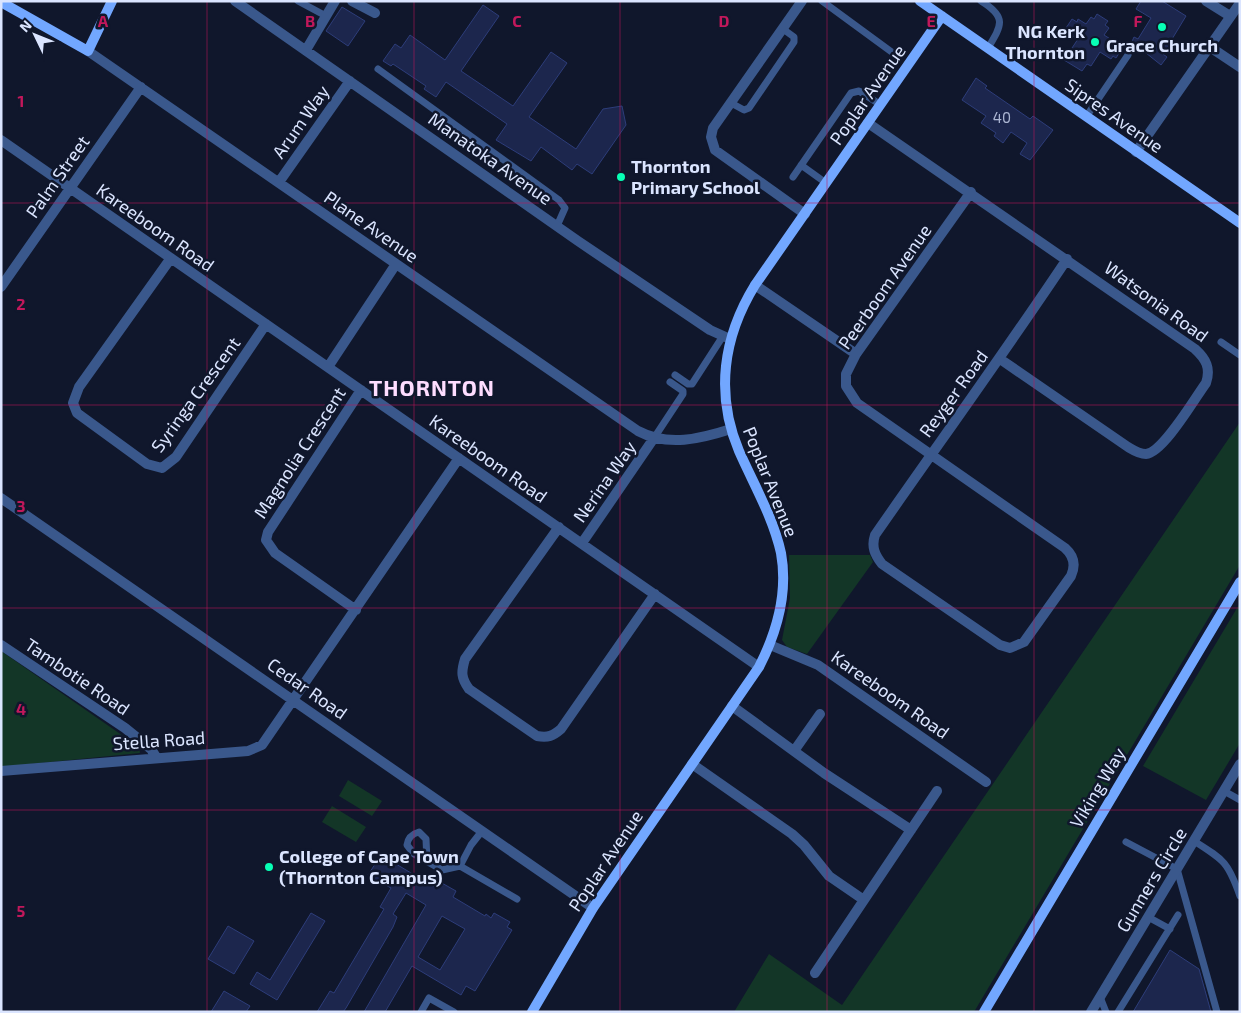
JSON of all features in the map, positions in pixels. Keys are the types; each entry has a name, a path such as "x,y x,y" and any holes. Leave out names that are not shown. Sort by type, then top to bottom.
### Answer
{"street":[{"path":"88,51 112,1"},
{"name":"Manatoka Avenue","path":"235,1 557,226 727,338"},
{"path":"306,50 335,1"},
{"path":"352,1 375,13"},
{"name":"Sipres Avenue","path":"920,1 1240,223"},
{"path":"1206,1 1230,16"},
{"name":"Plane Avenue","path":"1,2 88,51 141,86 638,431 654,438 678,441 731,429"},
{"path":"801,2 714,128 711,137 715,150 805,214"},
{"path":"1136,152 1240,3"},
{"name":"Poplar Avenue","path":"532,1012 593,908 759,667 770,645 781,601 781,555 772,523 731,429 726,407 724,375 727,338 755,285 942,16"},
{"path":"1210,47 1240,67"},
{"name":"Arum Way","path":"279,182 350,81"},
{"name":"Palm Street","path":"1,287 141,86"},
{"name":"Watsonia Road","path":"868,123 1067,258 1195,349 1208,364 1210,374 1206,383 1165,440 1157,449 1147,454 1138,452 1128,446 1000,359"},
{"name":"Kareeboom Road","path":"1,140 759,667"},
{"name":"Peerboom Avenue","path":"874,550 882,564 1000,645 1010,648 1024,642 1071,576 1074,561 1066,548 931,455 851,396 846,386 846,374 856,354 970,192"},
{"name":"Syringa Crescent","path":"171,258 79,387 73,403 77,413 147,464 162,468 170,463 266,324"},
{"name":"Reyger Road","path":"874,550 876,535 1000,359 1067,258"},
{"path":"328,367 396,264"},
{"path":"755,285 856,354"},
{"name":"Magnolia Crescent","path":"356,610 275,553 266,540 268,532 361,390"},
{"name":"Nerina Way","path":"582,543 654,438"},
{"path":"294,700 460,458"},
{"name":"Cedar Road","path":"1,498 593,908"},
{"path":"559,527 464,659 461,671 462,680 469,689 522,726 537,736 545,738 554,736 561,729 655,594"},
{"name":"Viking Way","path":"984,1012 1240,582"},
{"name":"Tambotie Road","path":"1,645 125,728 147,746 156,757"},
{"name":"Kareeboom Road","path":"770,645 818,665 986,782"},
{"name":"Stella Road","path":"1,771 248,751 257,748 266,740 294,700"},
{"path":"732,706 794,751 911,830"},
{"path":"794,751 820,714"},
{"path":"692,764 792,834 804,845 829,876 864,900"},
{"name":"Gunners Circle","path":"1091,1012 1240,764"},
{"path":"815,973 937,791"}],"lane":[{"path":"298,1 326,16"},
{"path":"822,1 892,53"},
{"path":"981,1 997,13 1000,18 999,30 988,48"},
{"path":"731,103 744,110 749,108 794,42 794,37 783,29"},
{"path":"1086,117 1128,55"},
{"path":"378,69 559,200 566,208 557,226"},
{"path":"793,177 851,93 859,91 881,105"},
{"path":"802,165 826,183"},
{"path":"675,375 688,384 692,384 727,338"},
{"path":"1221,342 1240,355"},
{"path":"654,438 683,394 683,391 670,382"},
{"path":"1224,791 1240,800"},
{"path":"460,866 471,845 482,831"},
{"path":"1194,841 1225,862 1232,874 1240,896"},
{"path":"1126,842 1177,869 1217,1012"},
{"path":"427,861 442,870 460,866 517,899"},
{"path":"1118,1012 1178,915"},
{"path":"1148,917 1170,929"},
{"path":"1100,997 1106,1012"},
{"path":"421,1012 429,998 454,1012"}],"green space":[{"path":"1240,422 1240,565 974,1012 734,1012 769,954 842,1005"},
{"path":"789,555 870,555 873,562 807,654 787,647 782,640 790,598"},
{"path":"1240,603 1240,743 1206,800 1143,766"},
{"path":"1,651 139,747 140,753 1,767"},
{"path":"348,780 382,801 372,816 339,796"},
{"path":"332,806 366,827 356,842 322,822"}],"building":[{"name":"Grace Church","path":"1141,1 1162,1 1186,16 1163,54 1167,57 1161,65 1146,53 1130,46 1134,37 1138,39 1151,18 1136,9"},
{"path":"483,5 499,16 461,71 513,106 551,52 567,63 529,117 576,149 603,109 622,106 626,125 592,174 577,164 572,170 541,147 531,161 496,140 507,124 446,82 436,97 424,89 426,86 393,64 391,66 383,61 395,44 401,48 410,35 445,60"},
{"path":"342,7 365,21 348,46 326,31"},
{"name":"NG Kerk Thornton","path":"1097,14 1108,21 1105,25 1109,28 1104,35 1123,47 1116,58 1113,56 1111,59 1100,52 1091,66 1087,64 1082,71 1064,60 1078,39 1069,34 1071,31 1066,28 1072,19 1077,22 1078,19 1086,24 1091,17 1094,19"},
{"path":"976,78 987,86 985,88 1030,119 1033,116 1053,130 1030,160 1020,154 1027,143 1011,132 1003,143 994,136 996,133 981,123 986,116 962,100"},
{"path":"381,855 436,888 440,882 456,891 453,897 485,916 486,914 491,918 494,913 510,922 507,927 512,930 475,991 466,986 461,995 412,966 385,1012 364,1012 426,905 406,893 393,914 397,917 393,927 346,1008 343,1012 317,1012 330,991 334,993 384,909 380,907 391,888 368,875","holes":["442,916 465,929 440,970 418,957"]},
{"path":"311,913 325,921 277,1000 250,984 257,972 270,980"},
{"path":"228,926 254,941 234,974 208,959"},
{"path":"1170,950 1199,969 1211,1012 1133,1012"},
{"path":"224,991 250,1006 246,1012 211,1012"}],"place":[{"name":"Grace Church","path":"1162,27"},
{"name":"NG Kerk Thornton","path":"1095,42"},
{"name":"Thornton Primary School","path":"621,177"},
{"name":"College of Cape Town (Thornton Campus)","path":"269,867"}],"district":[{"name":"THORNTON","path":"432,388"}]}
